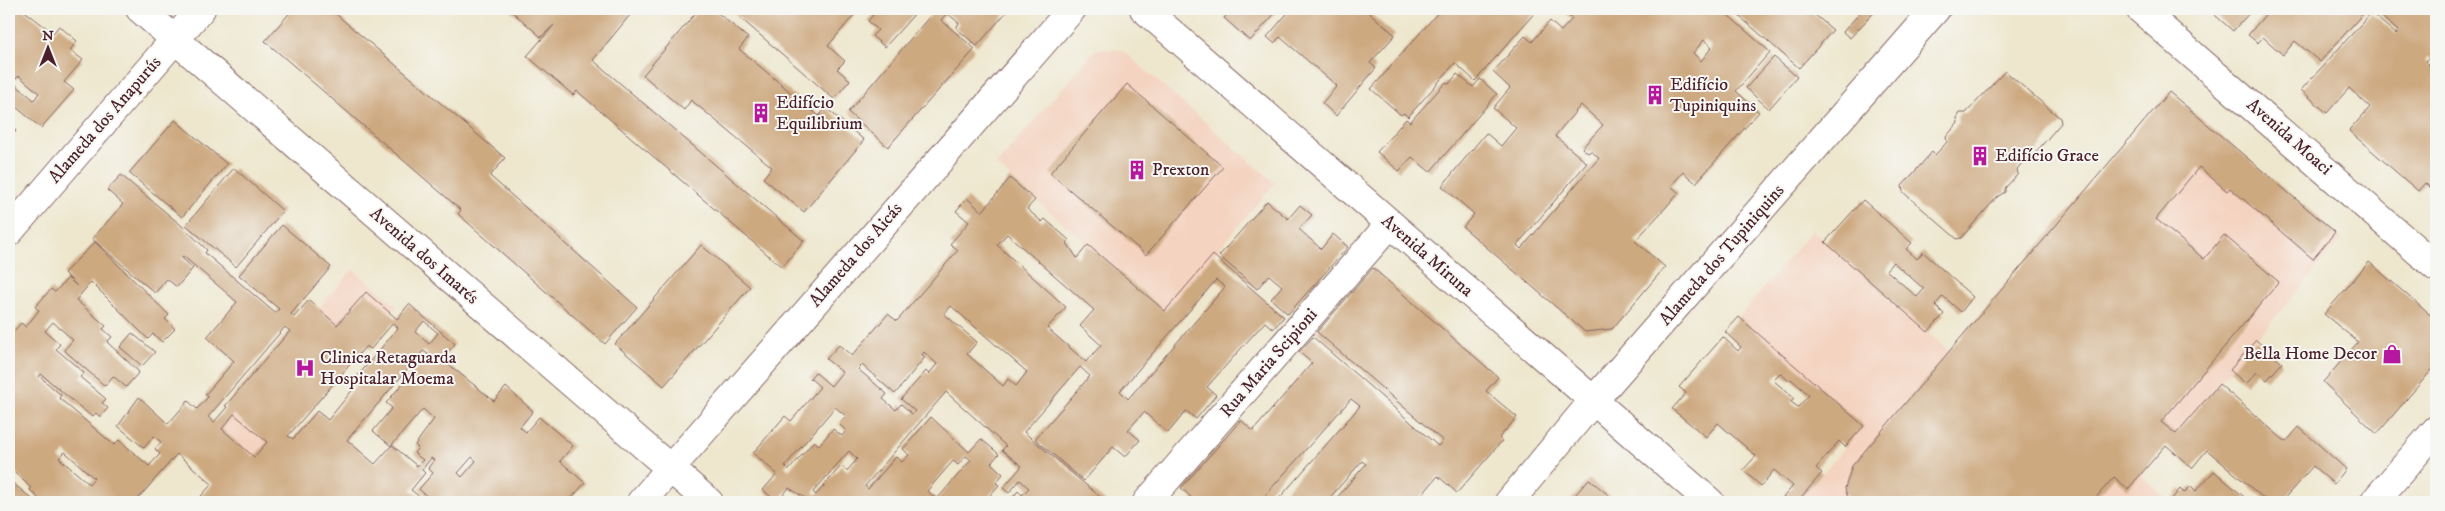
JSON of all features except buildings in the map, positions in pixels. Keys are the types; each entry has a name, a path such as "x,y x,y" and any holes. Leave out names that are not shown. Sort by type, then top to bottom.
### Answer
{"street":[{"name":"Avenida dos Imarés","path":"140,9 709,502"},
{"name":"Alameda dos Anapurús","path":"9,232 201,9"},
{"name":"Alameda dos Aicás","path":"641,502 1072,9"},
{"name":"Avenida Miruna","path":"1144,9 1710,502"},
{"name":"Alameda dos Tupiniquins","path":"1509,502 1593,401 1936,9"},
{"name":"Avenida Moaci","path":"2140,9 2436,267"},
{"name":"Rua Maria Scipioni","path":"1147,502 1390,224"},
{"path":"2374,502 2436,430"}],"shaded area":[{"path":"1096,49 1122,50 1275,183 1165,311 996,165"},
{"path":"2169,92 2342,239 2140,475 2171,502 1797,502 1864,426 1739,317 1812,230 1949,351"},
{"name":"Clinica Retaguarda Hospitalar Moema","path":"353,269 397,306 258,467 214,429"}],"place":[{"name":"Edifício Tupiniquins","path":"1655,95"},
{"name":"Edifício Equilibrium","path":"761,113"},
{"name":"Edifício Grace","path":"1980,156"},
{"name":"Prexton","path":"1137,170"},
{"name":"Bella Home Decor","path":"2392,354"},
{"name":"Clinica Retaguarda Hospitalar Moema","path":"305,368"}]}
